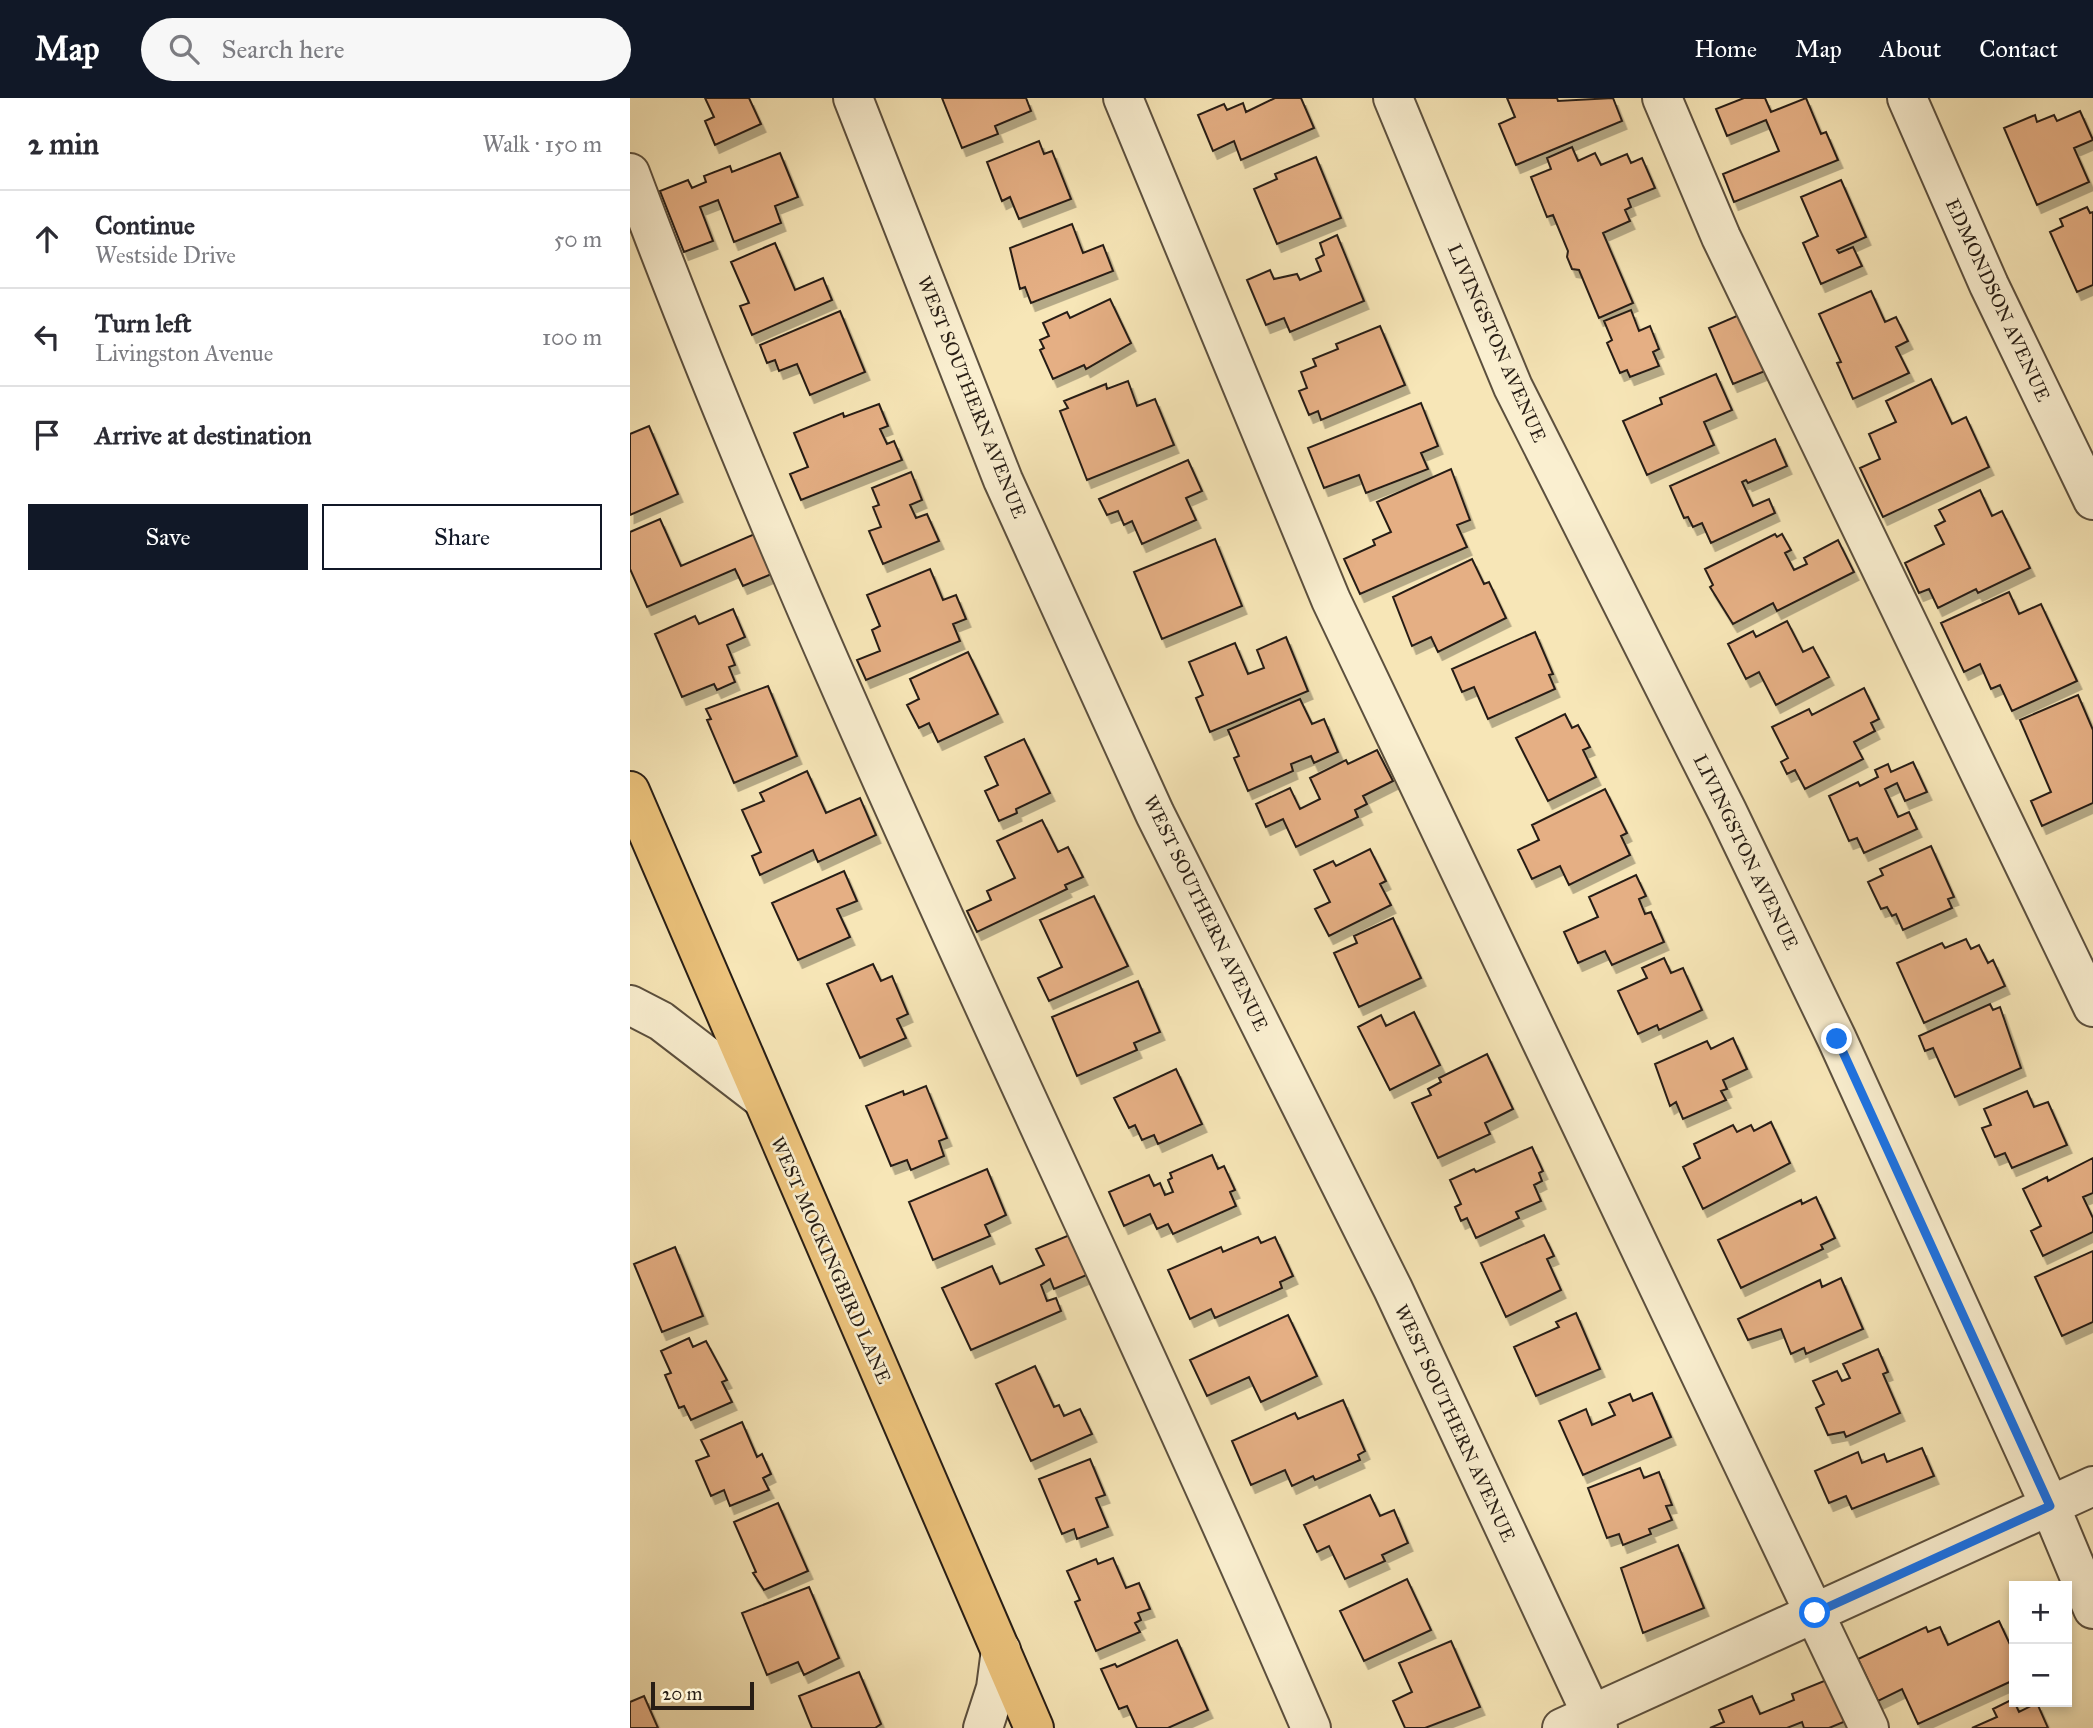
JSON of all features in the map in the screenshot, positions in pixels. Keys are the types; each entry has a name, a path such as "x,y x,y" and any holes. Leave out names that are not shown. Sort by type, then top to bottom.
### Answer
{"main road":[{"name":"WEST MOCKINGBIRD LANE","path":"630,791 1034,1728"}],"street":[{"name":"WEST SOUTHERN AVENUE","path":"853,98 1003,480 1155,814 1392,1289 1584,1723"},
{"path":"1122,98 1331,600 1869,1728"},
{"name":"LIVINGSTON AVENUE","path":"1392,98 1513,387 1727,811 1819,1003 2050,1506 2093,1609"},
{"path":"1662,98 1721,237 2093,1007"},
{"name":"EDMONDSON AVENUE","path":"1907,98 1989,285 2093,500"},
{"path":"630,173 764,512 1218,1515 1311,1728"},
{"path":"630,1005 661,1021 760,1097"},
{"path":"1584,1723 1815,1613 2093,1486"},
{"path":"983,1728 996,1688 1001,1650"}],"building":[{"path":"705,98 749,98 761,124 715,145 705,121 714,117"},
{"path":"942,98 1026,98 1031,111 995,126 998,134 962,148"},
{"path":"1275,98 1301,98 1314,128 1241,160 1234,141 1213,151 1198,115 1224,104 1227,110 1243,103 1246,112"},
{"path":"1507,98 1557,98 1558,101 1613,98 1622,121 1516,165 1499,124 1515,117"},
{"path":"1744,98 1765,98 1771,112 1806,98 1821,134 1826,132 1838,160 1734,202 1723,174 1779,151 1766,120 1727,136 1716,109"},
{"path":"2080,111 2093,140 2074,148 2089,182 2037,205 2004,128 2035,115 2037,122 2054,115 2057,121"},
{"path":"1039,141 1044,154 1052,151 1071,199 1019,219 1010,197 1002,201 987,162"},
{"path":"1572,147 1578,161 1595,153 1601,165 1627,154 1631,163 1642,158 1655,188 1628,199 1631,207 1625,210 1630,221 1603,233 1633,303 1599,318 1579,270 1572,269 1567,257 1568,251 1553,215 1547,217 1531,177 1551,169 1547,158"},
{"path":"780,153 798,197 775,206 781,223 734,242 718,200 700,207 713,241 684,252 660,191 688,180 692,188 706,182 704,176 730,166 732,172"},
{"path":"1316,157 1341,218 1277,244 1254,189 1277,179 1275,174"},
{"path":"1841,180 1866,237 1837,250 1839,253 1853,247 1862,266 1821,284 1803,243 1818,236 1801,197"},
{"path":"2087,207 2090,213 2093,212 2093,285 2077,292 2050,232 2063,226 2060,219"},
{"path":"1072,224 1083,253 1103,245 1113,271 1031,303 1025,287 1020,289 1010,248"},
{"path":"1337,235 1364,301 1290,332 1284,318 1266,325 1247,280 1270,270 1274,279 1297,274 1300,280 1321,271 1316,259 1324,255 1320,243"},
{"path":"775,243 795,290 823,278 832,300 752,335 740,306 749,303 731,262"},
{"path":"1871,291 1885,322 1896,317 1908,341 1896,347 1909,373 1853,399 1837,363 1841,362 1819,314"},
{"path":"1110,299 1131,343 1086,369 1084,365 1053,379 1040,350 1044,348 1040,340 1049,336 1043,323 1067,312 1070,318"},
{"path":"1631,310 1639,331 1650,326 1659,349 1653,352 1659,366 1630,377 1627,370 1620,373 1607,343 1612,340 1604,321"},
{"path":"840,311 865,372 810,395 797,364 779,371 775,360 767,363 760,345"},
{"path":"1746,312 1770,369 1733,384 1709,328"},
{"path":"1380,326 1405,385 1321,420 1318,411 1309,415 1299,391 1307,388 1301,372 1316,366 1313,359 1338,349 1336,344"},
{"path":"1716,374 1732,410 1704,422 1714,445 1647,475 1623,421 1662,404 1660,398"},
{"path":"1931,379 1952,424 1966,417 1989,467 1883,517 1860,468 1880,459 1869,434 1896,422 1886,401"},
{"path":"1128,381 1137,406 1155,399 1174,445 1087,480 1060,411 1068,408 1064,401 1106,384 1107,389"},
{"path":"1421,403 1438,446 1421,453 1428,469 1366,493 1359,475 1324,488 1308,448"},
{"path":"879,404 888,426 880,429 887,444 894,441 902,460 801,500 790,474 808,467 794,433 843,413 844,417"},
{"path":"649,426 678,494 630,515 630,434"},
{"path":"1775,439 1787,466 1748,483 1746,480 1742,482 1753,506 1769,499 1775,513 1711,543 1702,523 1693,527 1688,517 1684,518 1670,486"},
{"path":"1188,460 1202,491 1186,498 1196,520 1142,544 1132,521 1124,525 1118,511 1107,515 1099,499"},
{"path":"1451,469 1470,520 1457,525 1467,547 1360,594 1344,559 1375,545 1373,540 1391,532 1377,502"},
{"path":"911,472 922,500 910,505 916,518 927,514 939,541 883,564 869,531 881,527 873,507 879,505 872,488"},
{"path":"1980,490 1992,516 2002,511 2030,568 1978,593 1976,589 1938,608 1929,589 1919,593 1905,563 1944,544 1935,526 1945,521 1939,510"},
{"path":"660,519 681,566 757,533 774,573 743,586 735,569 647,607 630,569 630,532"},
{"path":"1775,534 1777,537 1782,534 1791,550 1785,553 1794,570 1807,564 1804,558 1838,540 1854,572 1777,611 1773,603 1733,624 1710,587 1713,585 1705,569"},
{"path":"1215,539 1242,606 1162,639 1134,572"},
{"path":"1472,559 1484,584 1489,582 1506,618 1438,652 1431,637 1412,646 1393,597"},
{"path":"930,569 943,600 956,595 966,619 953,624 960,641 866,680 857,660 880,651 872,630 880,626 867,595"},
{"path":"2009,592 2019,614 2041,604 2077,681 2012,711 2000,685 1991,689 1980,664 1964,672 1941,623"},
{"path":"733,609 745,637 727,645 735,665 729,667 735,682 717,690 714,684 682,697 655,634 695,616 699,624"},
{"path":"1787,621 1803,652 1813,647 1829,677 1776,705 1759,672 1746,679 1728,644 1753,631 1756,637"},
{"path":"1535,632 1553,674 1549,675 1555,689 1488,719 1474,687 1462,692 1452,669"},
{"path":"1286,637 1308,691 1210,732 1196,698 1203,695 1189,662 1235,643 1248,674 1264,668 1257,650"},
{"path":"968,652 998,714 938,742 929,723 919,728 907,705 919,699 910,679"},
{"path":"768,686 797,756 734,783 707,720 711,719 706,709"},
{"path":"1864,688 1879,719 1871,723 1875,731 1854,742 1863,759 1805,789 1795,770 1787,774 1781,762 1788,758 1772,727 1809,709 1812,715"},
{"path":"2078,695 2093,730 2093,803 2042,826 2031,801 2051,792 2020,720"},
{"path":"1300,699 1312,724 1324,719 1338,752 1314,763 1311,756 1291,764 1293,771 1248,791 1234,758 1239,756 1228,730"},
{"path":"1565,714 1572,728 1578,725 1590,747 1583,750 1596,777 1548,801 1516,738"},
{"path":"1024,739 1050,793 1016,809 1017,813 999,821 985,791 998,785 985,757"},
{"path":"1377,750 1393,781 1363,796 1367,804 1355,810 1358,817 1296,847 1283,819 1266,827 1256,804 1290,788 1300,809 1320,799 1310,778 1346,760 1348,764"},
{"path":"1913,762 1927,792 1905,801 1897,783 1885,789 1898,817 1909,812 1917,829 1864,853 1857,838 1849,841 1829,796 1858,782 1860,786 1878,777 1875,770 1888,764 1891,772"},
{"path":"807,771 826,813 860,798 876,835 818,862 813,850 760,875 752,856 761,852 742,810 764,801 760,793"},
{"path":"1605,789 1627,833 1621,836 1630,855 1569,885 1560,866 1532,879 1518,850 1539,840 1532,825"},
{"path":"1042,820 1058,852 1068,847 1083,877 1065,885 1067,889 977,932 967,911 991,900 987,891 1015,878 997,841"},
{"path":"1931,846 1954,897 1948,899 1952,908 1903,930 1896,914 1892,916 1887,907 1881,909 1868,882 1883,875 1880,869"},
{"path":"1370,849 1386,881 1380,884 1391,905 1329,936 1315,909 1330,902 1314,870 1333,861 1336,866"},
{"path":"844,871 857,901 837,909 850,937 798,960 772,903"},
{"path":"1636,875 1646,896 1639,899 1645,914 1651,912 1664,942 1612,965 1605,951 1578,963 1564,932 1598,917 1589,897"},
{"path":"1094,896 1128,966 1049,1001 1038,978 1062,967 1040,920"},
{"path":"1393,918 1421,978 1359,1007 1334,953 1357,943 1354,936"},
{"path":"1966,939 1971,949 1979,945 1988,963 1993,960 2005,986 1924,1023 1897,963 1942,943 1945,948"},
{"path":"1664,958 1671,973 1683,968 1702,1010 1659,1030 1657,1025 1638,1034 1618,991 1647,978 1642,968"},
{"path":"873,964 881,981 892,976 908,1014 897,1019 906,1038 860,1058 827,984"},
{"path":"1138,981 1160,1032 1134,1043 1137,1050 1077,1076 1052,1017"},
{"path":"1990,1004 1993,1010 2000,1007 2021,1068 1955,1097 1933,1048 1925,1051 1919,1036"},
{"path":"1414,1012 1440,1065 1390,1090 1358,1027 1381,1015 1386,1026"},
{"path":"1733,1038 1747,1069 1723,1080 1727,1089 1721,1091 1726,1100 1683,1119 1676,1102 1670,1106 1655,1064 1707,1041 1711,1049"},
{"path":"1487,1054 1513,1109 1485,1123 1490,1134 1438,1158 1412,1103 1431,1095 1428,1089 1441,1082 1439,1078"},
{"path":"1176,1069 1202,1124 1158,1144 1154,1135 1142,1140 1135,1125 1129,1128 1114,1098"},
{"path":"926,1086 947,1138 939,1141 944,1156 911,1170 907,1160 891,1166 866,1106 903,1091 904,1095"},
{"path":"2027,1091 2034,1107 2048,1102 2067,1145 2012,1168 2005,1153 1995,1157 1982,1128 1991,1125 1984,1109"},
{"path":"1771,1122 1790,1163 1703,1209 1683,1167 1700,1158 1694,1144 1733,1125 1737,1132 1751,1125 1754,1131"},
{"path":"1532,1147 1543,1171 1539,1173 1542,1181 1534,1185 1541,1201 1516,1212 1519,1218 1476,1238 1467,1218 1461,1221 1455,1207 1461,1204 1450,1180 1474,1169 1476,1172"},
{"path":"1212,1155 1218,1169 1224,1166 1235,1190 1230,1192 1236,1206 1173,1234 1168,1224 1157,1229 1150,1214 1124,1226 1109,1192 1149,1175 1154,1186 1160,1183 1165,1195 1173,1192 1168,1180 1172,1178 1170,1173"},
{"path":"2093,1158 2093,1193 2083,1197 2093,1218 2093,1232 2043,1256 2031,1231 2041,1226 2023,1189 2047,1177 2048,1181"},
{"path":"987,1169 1006,1215 985,1225 990,1236 933,1260 909,1202"},
{"path":"1816,1197 1835,1238 1821,1245 1823,1249 1741,1288 1718,1240 1801,1200 1802,1204"},
{"path":"1072,1234 1089,1274 1054,1289 1050,1279 1041,1285 1047,1301 1056,1298 1061,1311 971,1350 942,1288 992,1266 1000,1284 1044,1265 1036,1249"},
{"path":"1544,1235 1554,1256 1547,1259 1561,1290 1506,1317 1481,1263"},
{"path":"1258,1237 1261,1243 1275,1237 1293,1276 1280,1282 1282,1288 1215,1318 1211,1309 1190,1319 1168,1270 1221,1247 1223,1252"},
{"path":"675,1247 703,1316 662,1332 634,1264"},
{"path":"2093,1251 2093,1322 2062,1336 2035,1277"},
{"path":"1841,1278 1863,1329 1806,1354 1804,1348 1791,1354 1781,1329 1748,1340 1738,1319 1820,1280 1822,1287"},
{"path":"1576,1313 1600,1369 1536,1396 1514,1347 1559,1327 1556,1322"},
{"path":"1288,1315 1317,1376 1261,1402 1249,1377 1207,1396 1190,1360"},
{"path":"689,1338 693,1347 706,1341 727,1380 722,1382 732,1402 691,1420 684,1406 679,1408 665,1375 671,1373 661,1351"},
{"path":"1878,1349 1888,1372 1883,1374 1900,1413 1846,1437 1844,1432 1828,1435 1816,1408 1824,1404 1813,1381 1837,1371 1842,1381 1850,1378 1843,1364"},
{"path":"1035,1366 1054,1407 1059,1405 1064,1416 1080,1409 1092,1434 1031,1461 996,1384"},
{"path":"1652,1393 1671,1437 1583,1475 1559,1421 1586,1409 1592,1425 1615,1415 1609,1403 1630,1394 1633,1401"},
{"path":"1343,1400 1365,1451 1358,1455 1360,1460 1315,1480 1313,1476 1292,1486 1285,1470 1251,1485 1232,1441 1295,1413 1298,1419"},
{"path":"742,1422 757,1457 762,1454 771,1474 763,1478 769,1490 730,1506 724,1490 711,1496 696,1461 709,1456 701,1440"},
{"path":"1922,1448 1934,1476 1852,1509 1846,1496 1829,1503 1815,1471 1858,1452 1862,1463 1884,1454 1887,1462"},
{"path":"1090,1459 1105,1495 1096,1498 1108,1527 1077,1539 1074,1529 1062,1534 1039,1479"},
{"path":"1640,1468 1644,1478 1659,1472 1672,1505 1666,1506 1672,1520 1649,1529 1651,1534 1623,1545 1619,1534 1607,1538 1588,1488"},
{"path":"1370,1495 1380,1516 1394,1510 1408,1543 1382,1555 1385,1561 1345,1579 1329,1546 1317,1552 1304,1525"},
{"path":"778,1503 808,1571 764,1590 753,1573 756,1572 734,1522"},
{"path":"1678,1545 1704,1608 1643,1633 1621,1568"},
{"path":"1113,1558 1126,1588 1139,1583 1150,1609 1138,1613 1141,1620 1135,1623 1140,1632 1096,1651 1075,1602 1080,1600 1067,1571 1096,1559 1098,1564"},
{"path":"1407,1579 1431,1630 1364,1661 1340,1611"},
{"path":"809,1587 839,1658 804,1675 798,1662 767,1675 742,1613"},
{"path":"1999,1621 2009,1642 2009,1682 1918,1724 1902,1689 1878,1701 1858,1659 1926,1627 1928,1632 1940,1627 1948,1645"},
{"path":"1177,1640 1208,1710 1168,1728 1137,1728 1127,1706 1119,1709 1101,1669 1115,1664 1117,1667"},
{"path":"1451,1641 1480,1707 1425,1728 1405,1728 1393,1701 1412,1692 1399,1663"},
{"path":"859,1672 881,1724 875,1728 812,1728 799,1696"},
{"path":"1829,1679 1846,1721 1829,1728 1804,1728 1802,1722 1787,1728 1710,1728 1724,1722 1719,1710 1752,1696 1760,1714 1794,1700 1792,1694"},
{"path":"644,1696 658,1728 630,1728 630,1702"},
{"path":"2009,1701 2009,1707 2017,1707 2019,1712 2029,1707 2039,1707 2048,1728 1972,1728 1997,1717 1993,1709"}],"route":[{"path":"1815,1613 2050,1506 1837,1039"}]}
